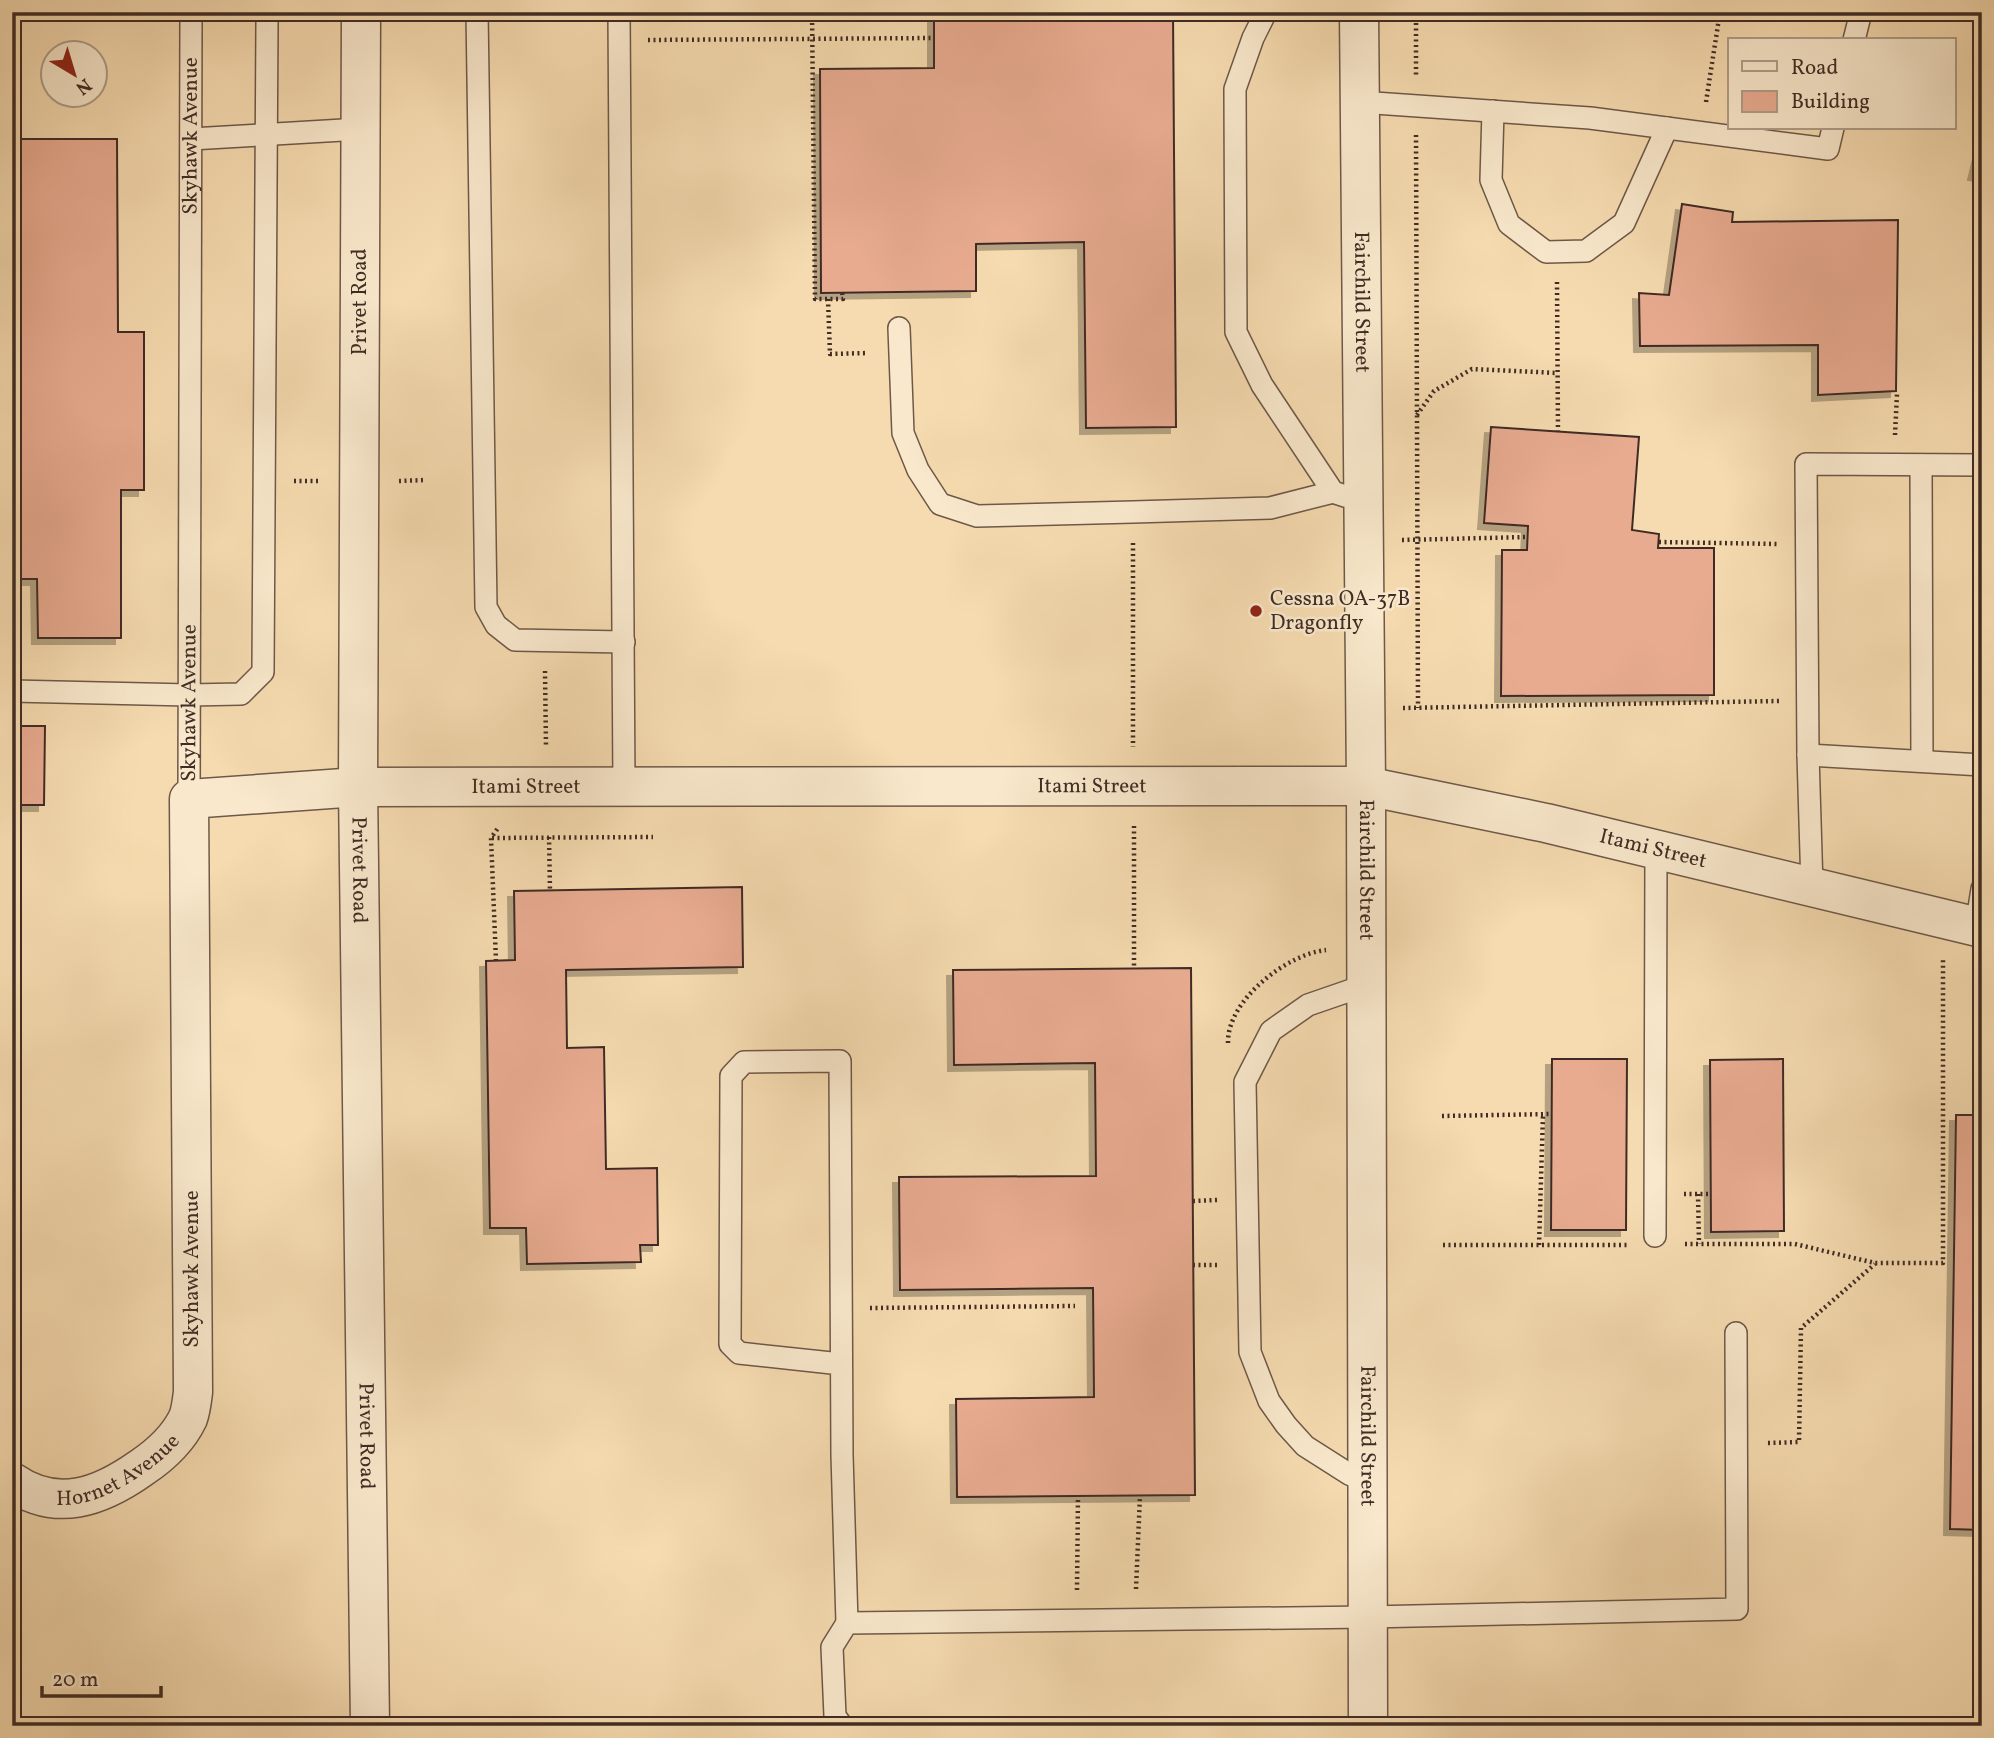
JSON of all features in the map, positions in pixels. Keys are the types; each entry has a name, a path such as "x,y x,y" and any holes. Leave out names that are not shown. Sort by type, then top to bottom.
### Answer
{"street":[{"name":"Privet Road","path":"361,12 358,788 370,1726"},
{"name":"Fairchild Street","path":"1359,12 1360,102 1348,497 1364,541 1368,1726"},
{"name":"Itami Street","path":"189,799 358,788 1366,786 1546,823 1967,925"},
{"name":"Skyhawk Avenue","path":"189,799 193,1392"},
{"name":"Hornet Avenue","path":"12,1482 43,1498 88,1496 109,1489 144,1466 178,1435 189,1416 193,1392"}],"lane":[{"name":"Skyhawk Avenue","path":"189,799 191,12"},
{"path":"477,12 486,607 496,625 515,640 624,642"},
{"path":"619,12 624,787"},
{"path":"899,328 903,433 918,470 940,504 976,516 1270,508 1348,497 1262,385 1236,332 1235,89 1253,38 1266,12"},
{"path":"1854,38 1861,12"},
{"path":"12,691 241,694 263,672 267,22"},
{"path":"1360,102 1590,118 1828,149 1833,130"},
{"path":"1493,111 1491,180 1509,224 1546,252 1586,251 1624,223 1667,128"},
{"path":"191,139 360,129"},
{"path":"1812,887 1808,755 1806,464 1982,465"},
{"path":"1921,465 1922,761"},
{"path":"1808,755 1982,765"},
{"path":"1656,850 1664,1240"},
{"path":"1967,925 1982,889"},
{"path":"1366,985 1308,1005 1271,1031 1245,1082 1250,1352 1269,1401 1305,1446 1349,1474 1368,1482"},
{"path":"841,1364 738,1353 730,1343 731,1076 744,1062 840,1061 841,1364 847,1623 832,1647 835,1716 842,1726"},
{"path":"847,1623 1368,1617 1737,1609 1736,1333"}],"path":[{"path":"812,12 815,299 843,299 842,292"},
{"path":"1416,12 1418,708"},
{"path":"619,40 934,38"},
{"path":"828,299 830,354 900,352"},
{"path":"1417,415 1434,391 1472,369 1557,373"},
{"path":"1894,465 1896,394"},
{"path":"1133,512 1134,969"},
{"path":"1364,541 1527,537"},
{"path":"1659,542 1807,544"},
{"path":"1365,697 1403,708 1808,701"},
{"path":"549,837 550,891"},
{"path":"491,838 653,837"},
{"path":"1664,1240 1699,1244 1795,1244 1875,1263 1943,1264 1967,925"},
{"path":"1228,1051 1228,1037 1236,1014 1265,979 1286,964 1311,952 1333,949"},
{"path":"1539,1245 1543,1114"},
{"path":"1442,1116 1551,1114"},
{"path":"1698,1194 1699,1244"},
{"path":"1193,1201 1230,1200"},
{"path":"1443,1245 1632,1245"},
{"path":"1736,1444 1799,1441 1801,1328 1875,1263"},
{"path":"841,1309 1075,1306"},
{"path":"1135,1620 1140,1495"},
{"path":"1077,1621 1078,1496"}],"building":[{"path":"934,12 1173,12 1176,427 1086,428 1084,242 976,244 976,291 821,293 820,69 934,68"},
{"path":"12,139 117,139 118,332 144,332 144,490 121,490 121,638 38,638 37,579 12,579"},
{"path":"1982,141 1982,175 1974,174"},
{"path":"1682,204 1733,212 1732,222 1898,220 1896,391 1818,395 1818,345 1640,346 1639,293 1669,295"},
{"path":"1491,427 1639,437 1632,530 1659,534 1658,548 1714,548 1714,695 1501,696 1502,550 1527,550 1528,526 1484,523"},
{"path":"12,726 45,726 44,805 12,805"},
{"path":"742,887 743,967 566,970 567,1048 604,1047 606,1169 657,1168 658,1245 640,1245 641,1262 527,1264 526,1228 490,1228 486,961 515,960 514,891"},
{"path":"1191,968 1195,1495 957,1497 956,1399 1094,1397 1093,1288 900,1290 899,1177 1096,1176 1095,1063 954,1065 953,970"},
{"path":"1552,1059 1627,1059 1626,1230 1551,1230"},
{"path":"1783,1059 1784,1231 1711,1232 1710,1060"},
{"path":"1956,1115 1982,1115 1982,1530 1950,1529"}],"place":[{"name":"Cessna OA-37B Dragonfly","path":"1256,611"}]}
